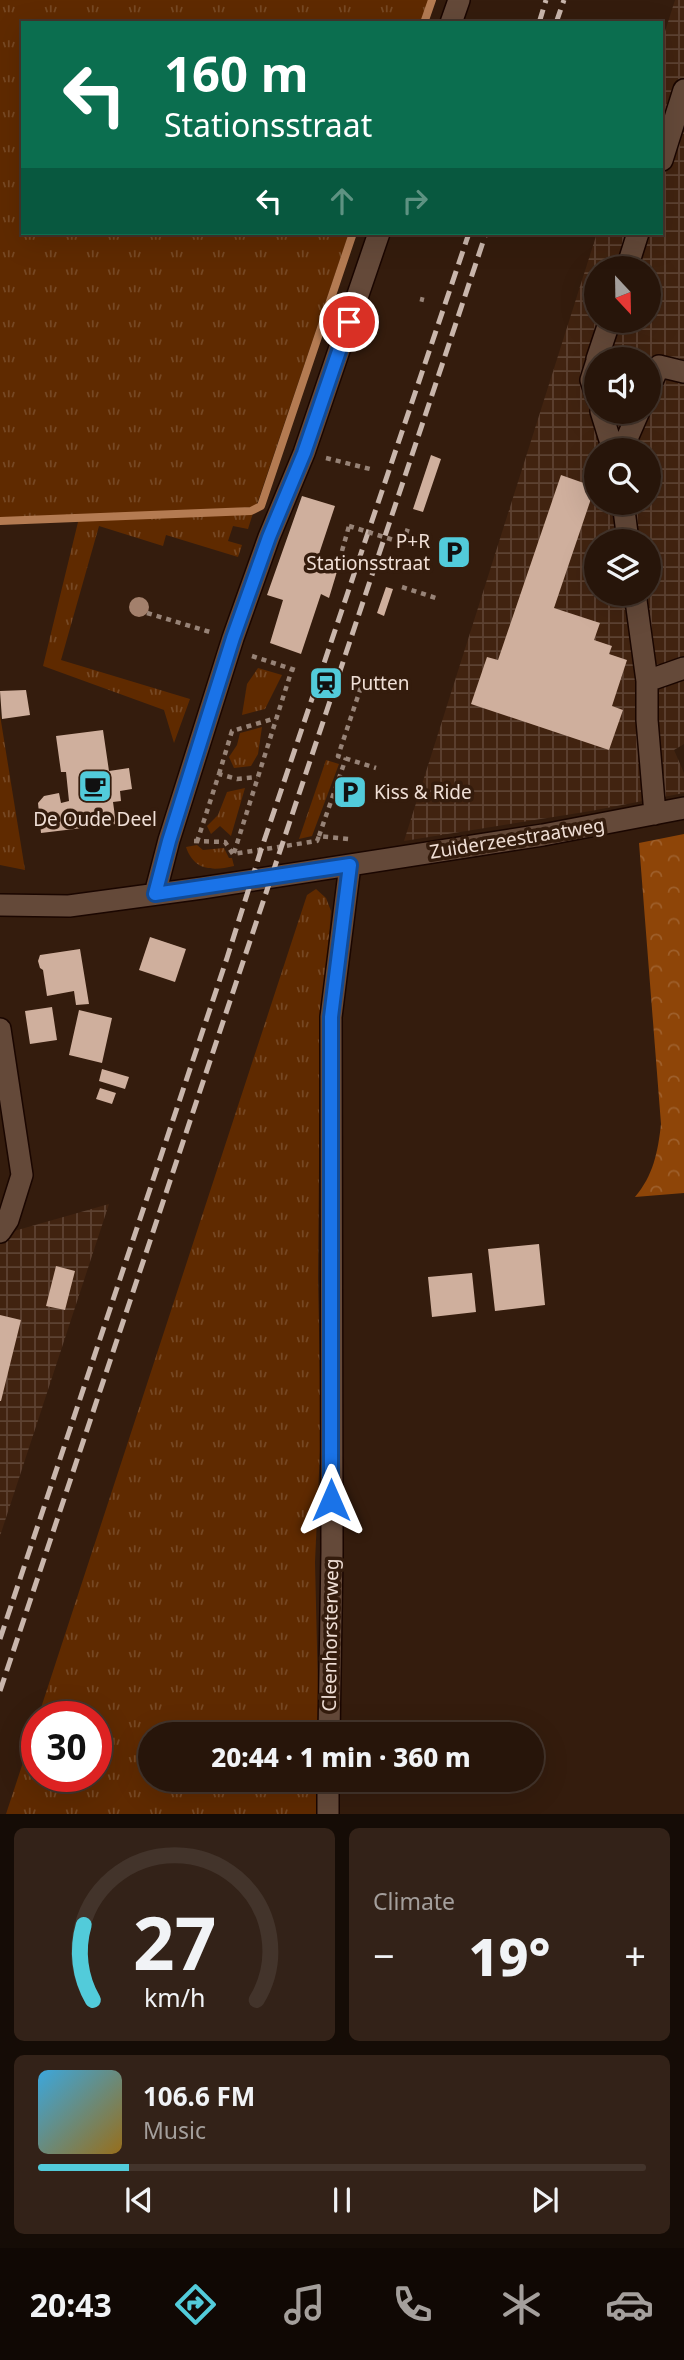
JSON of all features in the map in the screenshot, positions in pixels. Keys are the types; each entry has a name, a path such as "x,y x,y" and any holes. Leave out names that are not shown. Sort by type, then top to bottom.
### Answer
{"street":[{"path":"452,21 459,0"},
{"path":"663,157 684,90"},
{"path":"155,894 230,645 269,537 304,453 378,235"},
{"path":"631,256 637,235"},
{"path":"661,366 684,372"},
{"path":"637,606 647,681 647,720 655,814"},
{"path":"647,681 684,668"},
{"name":"Zuiderzeestraatweg","path":"0,905 69,906 155,894 544,835 684,808"},
{"name":"Cleenhorsterweg","path":"329,1722 332,1552 331,1017 350,865"},
{"path":"0,1029 22,1175 8,1220 0,1232"},
{"path":"328,1792 328,1814"}],"path":[{"path":"304,453 370,469"},
{"path":"342,551 349,526 403,543 409,525"},
{"path":"402,587 436,598"},
{"path":"147,613 252,656 295,670 233,854"},
{"path":"364,678 338,756 376,768"},
{"path":"233,854 225,842 197,842 232,731 277,717"},
{"path":"233,854 317,841 346,758"},
{"path":"219,774 237,779 257,778"},
{"path":"319,836 354,839"}],"shaded area":[{"path":"675,0 684,0 684,744 674,750 684,773 684,793 404,841 584,274 584,333 662,332 662,256 590,256 596,235 663,235 663,38"},
{"path":"109,1204 0,1536 0,1235"}],"green space":[{"path":"0,0 429,0 422,21 21,21 21,235 348,235 256,507 0,521"},
{"path":"254,510 248,529 233,526 228,541 242,545 238,557 166,535 163,546 99,526 61,660 190,699 174,743 164,710 43,666 79,518"},
{"path":"258,668 282,675 265,709 242,715 247,684"},
{"path":"0,715 25,870 0,865"},
{"path":"262,727 258,754 251,766 234,768 229,757 237,745 240,733"},
{"path":"326,760 339,764 312,836 299,839"},
{"path":"245,788 231,836 220,826 211,834 207,826 218,815 227,792"},
{"path":"684,834 684,1193 635,1197 654,1163 661,1124 639,843"},
{"path":"197,845 203,850 224,848 229,858 232,858 234,866 212,869 199,865 189,855 186,847"},
{"path":"316,889 326,898 331,911 320,1053 318,1278 321,1428 315,1562 319,1722 138,1722 138,1792 317,1792 316,1814 6,1814 21,1769 21,1792 112,1792 112,1701 43,1701 307,895"}],"building":[{"path":"431,455 441,459 423,512 413,509"},
{"path":"561,475 584,483 586,515 554,608 600,623 594,640 612,646 609,654 627,660 612,706 623,710 609,750 471,704 487,657 498,660"},
{"path":"302,496 335,506 318,557 339,565 329,598 321,594 301,654 270,643 283,600 267,595"},
{"path":"386,587 393,589 384,616 377,613"},
{"path":"26,690 30,715 2,719 0,691"},
{"path":"103,730 109,771 129,768 132,789 120,791 121,801 113,802 116,824 41,833 38,803 44,796 59,793 61,803 69,801 66,772 61,772 56,736"},
{"path":"150,937 186,949 175,982 139,970"},
{"path":"80,949 89,1004 76,1005 74,991 47,996 43,970 38,961 40,955"},
{"path":"52,1007 57,1040 30,1044 25,1011"},
{"path":"79,1010 112,1018 102,1063 69,1055"},
{"path":"102,1069 129,1077 125,1089 99,1081"},
{"path":"100,1088 116,1093 112,1104 96,1099"},
{"path":"539,1244 545,1305 495,1311 488,1249"},
{"path":"56,1266 75,1271 65,1310 46,1306"},
{"path":"472,1273 476,1312 432,1317 428,1277"},
{"path":"0,1315 21,1320 1,1401 0,1401"}],"waterway":[{"path":"425,21 432,0"},
{"path":"0,521 251,511 261,506 352,235"}],"railway":[{"path":"540,21 546,0"},
{"path":"557,21 564,0"},
{"path":"0,1639 468,235"},
{"path":"0,1691 485,235"}],"place":[{"name":"P+R Stationsstraat","path":"454,552"},
{"name":"Putten","path":"326,683"},
{"name":"De Oude Deel","path":"95,786"},
{"name":"Kiss & Ride","path":"350,792"}],"route":[{"path":"331,1500 331,1017 350,865 155,894 233,638 269,537 304,453 349,322"}]}
